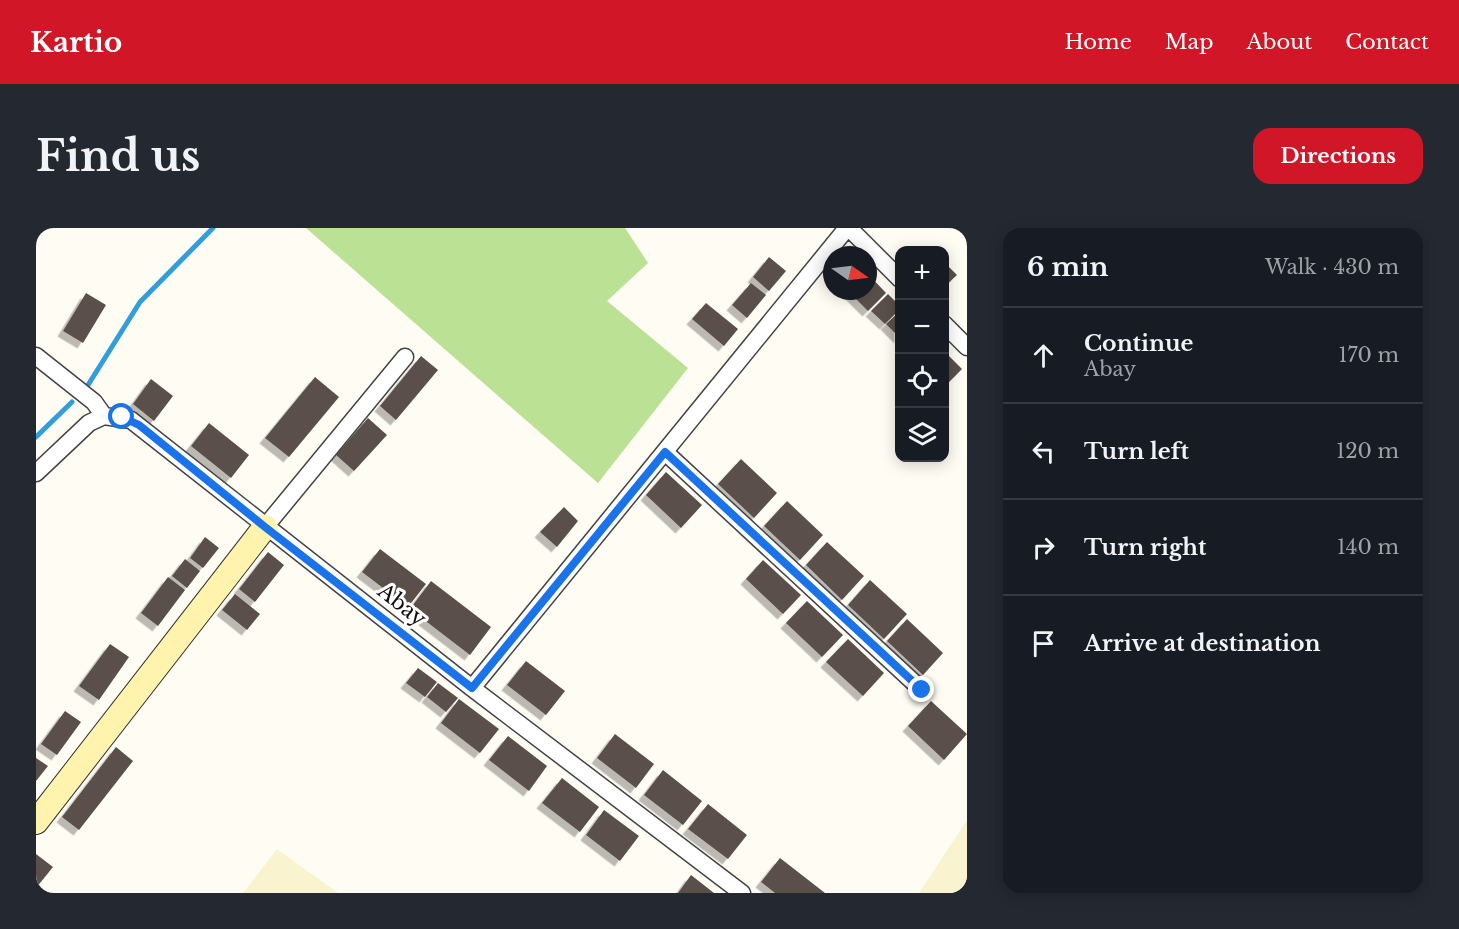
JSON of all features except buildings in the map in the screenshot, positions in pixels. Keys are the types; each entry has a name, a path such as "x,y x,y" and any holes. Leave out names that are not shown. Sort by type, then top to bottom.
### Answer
{"street":[{"path":"472,688 848,228 895,274"},
{"path":"949,328 967,347"},
{"path":"36,356 94,402 104,416 89,423 36,473"},
{"path":"36,822 265,527 405,357"},
{"name":"Abay","path":"104,416 122,417 139,425 265,527 472,688 742,893"},
{"path":"665,452 922,690"}],"shaded area":[{"path":"967,820 967,893 919,893"},
{"path":"277,849 338,893 243,893"}],"green space":[{"path":"306,228 625,228 648,263 607,301 688,368 598,483"}],"waterway":[{"path":"88,385 140,302 213,228"},
{"path":"36,437 72,402"}],"route":[{"path":"122,417 139,425 265,527 472,688 665,452 922,690"}]}
